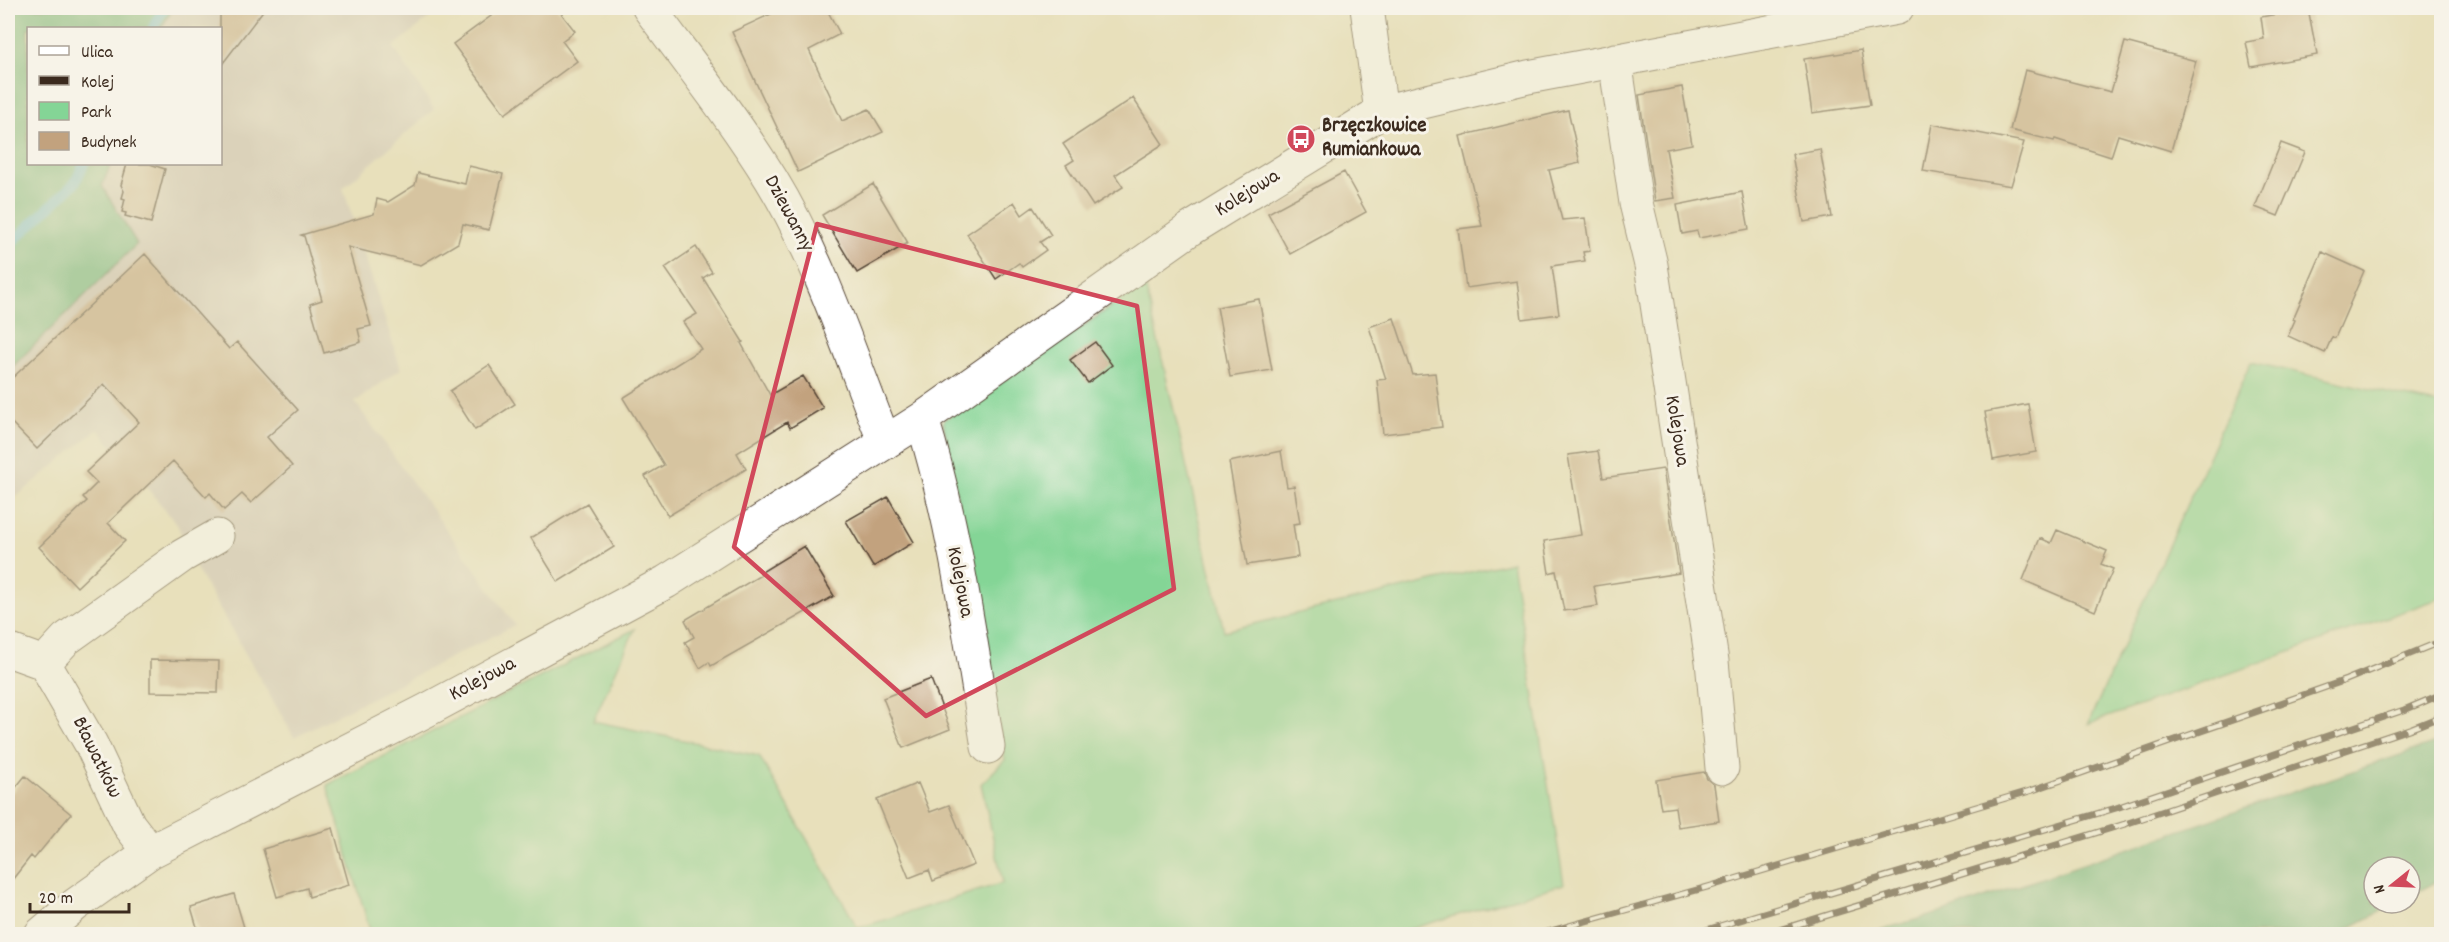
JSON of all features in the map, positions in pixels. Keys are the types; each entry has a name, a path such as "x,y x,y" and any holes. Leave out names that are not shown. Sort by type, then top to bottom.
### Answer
{"street":[{"name":"Dziewanny","path":"649,8 715,97 771,180 819,272 885,443"},
{"path":"1367,8 1381,112"},
{"name":"Kolejowa","path":"41,934 75,905 150,852 427,710 666,582 922,419 1190,229 1381,112 1528,77 1897,8"},
{"name":"Kolejowa","path":"1615,60 1636,203 1651,265 1712,661 1722,768"},
{"name":"Kolejowa","path":"922,419 933,455 965,608 988,747"},
{"path":"8,650 44,663 66,639 182,556 217,536"},
{"name":"Bławatków","path":"44,663 91,744 129,825 150,852"}],"highlighted area":[{"path":"817,224 1137,306 1174,589 926,716 734,547"}],"shaded area":[{"path":"173,8 442,8 393,47 434,109 343,188 401,369 355,402 515,625 294,737 194,565 177,524 98,429 8,504 8,371 137,244 102,186 111,165 222,165 222,27 162,27"}],"green space":[{"path":"8,8 173,8 162,27 27,27 27,165 111,165 102,186 137,244 8,371"},
{"path":"1145,284 1224,631 1512,562 1564,884 1393,934 371,934 327,785 635,629 593,721 759,756 858,928 1003,883 981,784 1005,760 943,421"},
{"path":"2251,362 2441,405 2441,598 2088,724"},
{"path":"2441,741 2441,879 2422,889 2422,855 2362,855 2362,915 2374,915 2338,934 1866,934 1943,912"}],"building":[{"path":"220,8 265,8 222,64 222,27 220,27"},
{"path":"502,8 557,8 575,31 562,41 577,61 505,114 453,44"},
{"path":"784,8 826,8 840,34 809,50 842,121 869,109 883,132 798,172 732,32"},
{"path":"2308,8 2317,55 2251,67 2246,42 2264,39 2261,17"},
{"path":"2125,42 2196,61 2171,151 2118,135 2111,157 2055,139 2054,141 2010,130 2025,70 2111,92"},
{"path":"1861,50 1870,105 1812,113 1804,59"},
{"path":"1682,87 1692,144 1666,149 1675,198 1655,201 1639,95"},
{"path":"1133,98 1163,144 1115,175 1123,187 1093,206 1066,165 1074,160 1063,144"},
{"path":"1568,110 1580,163 1549,170 1562,220 1585,218 1590,251 1583,252 1585,261 1552,266 1559,314 1522,319 1517,281 1466,288 1458,229 1482,226 1460,136"},
{"path":"1932,124 2024,142 2011,186 1923,171"},
{"path":"2281,143 2305,152 2278,216 2255,207"},
{"path":"1820,149 1832,217 1804,222 1792,154"},
{"path":"127,165 153,165 165,169 151,223 125,216 126,213 122,212 125,199 122,198 124,191 121,185"},
{"path":"469,166 503,174 489,230 463,224 458,243 421,265 348,247 371,326 358,329 361,342 324,353 310,304 322,300 304,236 301,235 374,214 377,199 388,202 415,185 418,173 465,184"},
{"path":"1344,172 1366,212 1290,254 1268,213"},
{"path":"873,184 908,243 857,273 822,215"},
{"path":"1742,192 1749,229 1699,238 1697,231 1682,234 1677,205"},
{"path":"1014,202 1022,215 1033,207 1051,235 1040,242 1046,250 1022,267 1019,263 996,279 967,234"},
{"path":"696,247 712,272 703,278 743,342 741,343 770,395 803,376 823,408 790,428 787,422 737,453 746,469 668,516 645,476 664,465 623,398 701,349 683,322 697,314 665,268"},
{"path":"2322,252 2364,271 2335,338 2332,337 2325,353 2288,336"},
{"path":"145,254 229,349 237,342 298,410 267,437 292,466 251,503 242,494 224,510 210,493 206,497 173,461 108,523 125,541 77,587 39,547 87,501 83,497 97,483 86,472 139,422 104,384 37,449 8,419 8,382"},
{"path":"1259,299 1272,370 1230,377 1217,307"},
{"path":"1394,318 1413,375 1435,373 1442,427 1383,434 1377,380 1386,379 1369,327"},
{"path":"1095,342 1112,365 1088,383 1070,360"},
{"path":"489,365 515,404 475,430 450,391"},
{"path":"2028,404 2036,452 1993,460 1985,412"},
{"path":"1281,451 1287,487 1294,486 1300,523 1293,524 1298,557 1247,565 1229,462"},
{"path":"1598,451 1603,478 1663,469 1679,573 1594,586 1598,606 1564,611 1556,571 1549,573 1544,541 1581,535 1568,455"},
{"path":"888,497 914,542 873,567 846,521"},
{"path":"587,503 614,547 558,582 531,538"},
{"path":"2057,530 2107,551 2101,564 2113,569 2095,611 2023,580 2040,538 2051,543"},
{"path":"804,546 834,596 711,666 709,662 700,668 685,642 694,637 685,620 761,575 760,573"},
{"path":"150,660 219,661 218,693 150,692"},
{"path":"931,679 950,729 903,748 883,698"},
{"path":"1704,772 1707,779 1714,785 1719,821 1678,827 1675,807 1661,809 1656,780"},
{"path":"25,776 71,814 34,859 31,856 8,885 8,797"},
{"path":"918,783 930,812 949,805 974,865 933,881 929,870 909,878 877,800"},
{"path":"333,828 349,885 309,897 307,888 277,897 263,849"},
{"path":"234,894 246,934 199,934 191,907"}],"waterway":[{"path":"154,27 164,8"},
{"path":"8,246 75,183 84,165"}],"railway":[{"path":"1540,934 1711,886 2033,790 2346,680 2442,641"},
{"path":"1693,934 2116,808 2404,710 2442,694"},
{"path":"1766,934 2125,824 2442,716"}],"place":[{"name":"Brzęczkowice Rumiankowa","path":"1301,139"}]}
